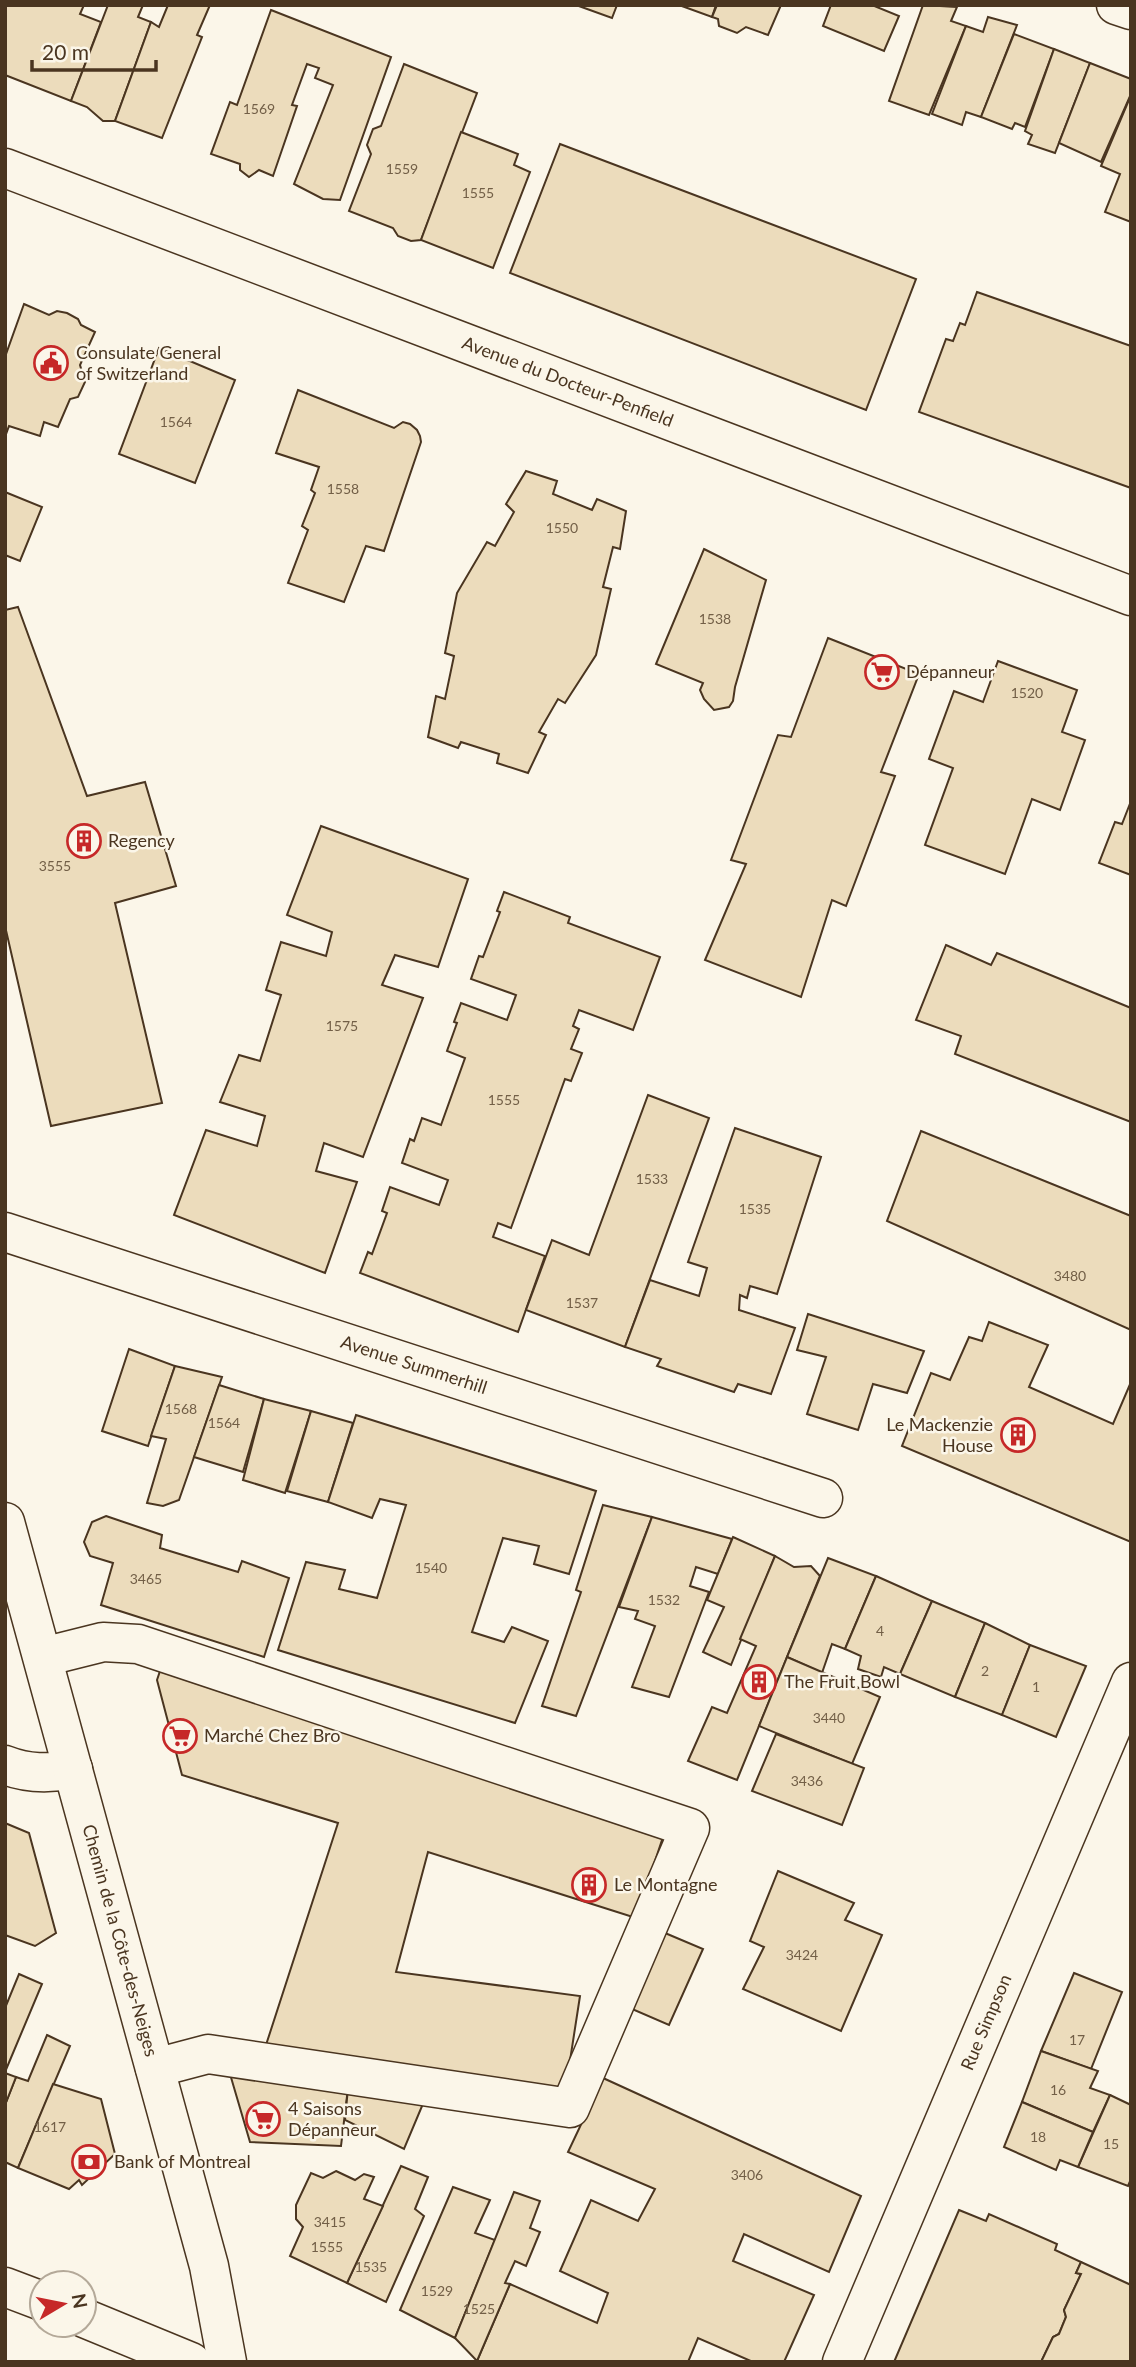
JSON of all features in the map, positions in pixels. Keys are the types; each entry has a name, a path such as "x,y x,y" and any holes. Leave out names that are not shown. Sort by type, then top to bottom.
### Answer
{"main road":[{"path":"1116,5 1131,10"},
{"name":"Avenue du Docteur-Penfield","path":"5,168 1131,596"},
{"name":"Avenue Summerhill","path":"5,1232 823,1498"},
{"name":"Chemin de la Côte-des-Neiges","path":"5,1522 209,2266 227,2362"},
{"path":"43,1657 103,1642 125,1642 151,1647 690,1828 570,2108 208,2054 155,2068"},
{"name":"Rue Simpson","path":"842,2362 1131,1682"},
{"path":"5,1765 33,1773 73,1769"},
{"path":"5,2287 28,2296"},
{"path":"98,2324 191,2362"}],"building":[{"path":"5,5 84,5 80,14 101,22 71,101 5,75"},
{"path":"108,5 143,5 138,17 151,22 115,121 103,121 87,107 71,101"},
{"path":"168,5 210,5 197,35 202,37 162,138 115,121 151,22 159,27"},
{"path":"576,5 617,5 612,18"},
{"path":"679,5 716,5 712,17"},
{"path":"717,5 781,5 768,35 746,27 737,33 719,26 718,19 712,17"},
{"path":"831,5 872,5 899,16 884,51 823,26"},
{"path":"923,5 957,7 951,21 966,26 929,115 889,101"},
{"path":"271,10 391,57 340,200 323,199 294,184 333,85 315,78 319,68 307,64 292,105 297,106 273,176 259,170 249,177 240,170 240,164 211,154 230,102 237,105"},
{"path":"988,17 1017,25 981,117 966,112 962,125 932,114 966,26 983,32"},
{"path":"1014,34 1054,49 1025,127 1015,123 1012,129 981,117"},
{"path":"1054,49 1090,63 1055,153 1028,144 1032,135 1025,131"},
{"path":"1090,63 1131,79 1131,94 1101,162 1059,143"},
{"path":"404,64 477,93 421,240 411,241 398,236 393,228 349,211 371,154 367,145 373,129 381,126"},
{"path":"1131,95 1131,222 1105,212 1120,174 1101,166"},
{"path":"461,132 518,154 514,165 530,172 493,268 421,240"},
{"path":"560,144 916,279 866,410 510,273"},
{"path":"977,292 1131,346 1131,488 919,412 946,339 953,341 960,323 965,325"},
{"path":"24,304 49,315 57,311 67,313 95,332 80,365 85,382 78,397 70,399 58,427 44,422 40,436 9,426 5,437 5,357"},
{"path":"159,348 235,380 195,483 119,454"},
{"path":"298,390 394,428 403,422 410,424 420,436 421,442 384,551 366,546 344,602 288,583 308,530 302,526 315,493 311,490 319,467 276,453"},
{"path":"526,471 557,481 553,494 592,510 597,499 626,511 620,549 613,547 603,587 611,589 596,655 565,703 558,699 539,732 546,735 528,773 497,763 499,754 461,742 458,748 428,737 436,696 445,699 454,656 445,653 457,593 487,542 495,546 514,512 506,504"},
{"path":"5,492 42,507 20,561 5,555"},
{"path":"704,549 766,580 733,701 729,707 714,710 700,690 703,683 656,664"},
{"name":"Regency","path":"18,607 87,796 145,782 176,886 115,903 162,1103 51,1126 5,926 5,610"},
{"path":"828,638 919,674 881,772 895,776 846,906 832,900 801,997 705,960 746,864 731,860 778,735 791,737"},
{"path":"998,661 1077,690 1062,732 1085,740 1060,810 1032,799 1005,874 925,845 953,768 929,759 954,691 983,702"},
{"path":"1131,801 1131,875 1099,863 1115,822 1122,824"},
{"path":"321,826 468,879 438,967 395,955 382,985 423,998 363,1157 324,1143 316,1171 357,1182 325,1273 174,1215 206,1130 257,1146 265,1116 220,1102 239,1055 260,1061 281,995 266,990 281,942 326,956 332,932 287,915"},
{"path":"504,892 570,917 568,923 660,957 633,1030 579,1010 573,1026 579,1029 571,1049 582,1053 571,1081 565,1079 511,1228 498,1223 493,1237 545,1256 518,1332 360,1273 368,1252 372,1254 387,1213 382,1211 390,1187 439,1205 448,1180 402,1163 410,1139 414,1141 422,1118 441,1125 465,1058 447,1051 461,1003 507,1020 516,995 471,979 479,956 483,957 500,912 497,911"},
{"path":"946,945 991,965 997,953 1131,1008 1131,1122 955,1054 961,1036 916,1020"},
{"path":"648,1095 709,1118 625,1347 526,1310 552,1240 589,1255"},
{"path":"735,1128 821,1157 777,1294 750,1286 747,1298 740,1295 739,1310 795,1328 771,1394 738,1384 734,1392 657,1366 661,1359 625,1347 650,1280 699,1296 707,1268 688,1262"},
{"path":"921,1131 1131,1216 1131,1330 887,1221"},
{"path":"808,1314 924,1351 907,1393 873,1384 858,1430 807,1414 826,1357 797,1350"},
{"name":"Le Mackenzie House","path":"989,1322 1048,1345 1029,1387 1113,1424 1131,1382 1131,1542 902,1446 931,1373 950,1380 969,1337 982,1341"},
{"path":"129,1349 175,1366 148,1446 102,1431"},
{"path":"175,1366 222,1377 179,1500 163,1506 147,1503 166,1439 151,1436"},
{"path":"219,1385 264,1399 243,1472 194,1457"},
{"path":"264,1399 311,1411 285,1493 243,1480"},
{"path":"311,1411 353,1423 328,1502 287,1491"},
{"path":"356,1415 596,1491 569,1574 534,1564 539,1546 503,1538 472,1632 504,1642 512,1627 548,1641 515,1723 278,1650 306,1562 345,1570 339,1589 377,1598 406,1505 380,1499 372,1518 328,1502"},
{"path":"603,1505 652,1517 576,1716 542,1706 581,1592 576,1590"},
{"path":"106,1516 162,1535 160,1548 238,1572 242,1561 289,1578 264,1657 101,1605 113,1563 90,1556 84,1542 92,1522"},
{"path":"652,1517 732,1539 718,1574 696,1567 690,1586 709,1592 669,1697 632,1687 655,1626 635,1619 638,1611 619,1607"},
{"path":"733,1537 775,1556 731,1665 703,1652 724,1607 707,1600"},
{"name":"The Fruit Bowl","path":"775,1556 794,1567 811,1566 820,1576 737,1780 688,1761 712,1707 727,1713 756,1646 740,1639"},
{"path":"828,1558 876,1576 845,1649 832,1644 822,1673 787,1657"},
{"path":"876,1576 932,1601 900,1674 884,1667 881,1677 858,1669 861,1656 845,1649"},
{"path":"932,1601 985,1623 955,1697 900,1674"},
{"path":"985,1623 1030,1645 1002,1715 955,1697"},
{"path":"1030,1645 1086,1666 1056,1737 1002,1715"},
{"path":"787,1657 880,1697 852,1764 759,1726"},
{"name":"Le Montagne","path":"162,1665 665,1831 636,1918 428,1852 396,1972 580,1996 565,2093 266,2045 338,1823 182,1775 157,1680"},
{"path":"776,1734 864,1768 842,1825 752,1791"},
{"path":"5,1823 29,1833 56,1933 35,1946 5,1935"},
{"path":"778,1871 854,1903 845,1920 882,1935 841,2031 743,1989 764,1947 750,1941"},
{"path":"665,1933 703,1949 669,2025 632,2009"},
{"path":"1074,1973 1122,1992 1091,2069 1041,2051"},
{"path":"19,1974 42,1984 5,2072 5,2008"},
{"path":"47,2035 70,2046 18,2168 5,2162 5,2105 16,2077 28,2081"},
{"path":"1041,2051 1098,2071 1090,2088 1110,2095 1093,2132 1022,2102"},
{"path":"5,2073 16,2077 5,2105"},
{"path":"230,2074 348,2088 341,2146 250,2142"},
{"path":"603,2078 861,2196 829,2272 744,2234 733,2261 814,2295 784,2362 753,2362 698,2338 688,2362 477,2361 510,2284 597,2323 608,2293 560,2271 591,2200 638,2221 655,2189 568,2152"},
{"path":"53,2084 101,2099 115,2154 82,2185 79,2180 69,2189 18,2168"},
{"path":"348,2088 425,2099 404,2149 345,2120"},
{"path":"1110,2095 1131,2105 1131,2179 1128,2186 1078,2167"},
{"path":"1022,2102 1093,2132 1078,2167 1060,2160 1056,2170 1004,2147"},
{"path":"401,2166 428,2177 415,2209 424,2216 386,2302 347,2283"},
{"path":"336,2171 355,2180 364,2174 374,2177 364,2199 383,2206 347,2283 290,2256 303,2227 296,2219 296,2205 311,2173 323,2178"},
{"path":"453,2187 490,2200 475,2233 495,2240 455,2338 400,2310"},
{"path":"514,2192 540,2201 530,2228 540,2232 526,2266 515,2261 505,2283 510,2284 477,2361 455,2338"},
{"path":"959,2210 986,2221 989,2214 1057,2244 1055,2250 1081,2262 1076,2273 1081,2274 1064,2310 1066,2317 1059,2334 1053,2337 1041,2362 894,2362"},
{"path":"1081,2262 1131,2285 1131,2362 1041,2362 1053,2337 1059,2334 1066,2317 1064,2310 1081,2274 1076,2273"}],"place":[{"name":"Consulate General of Switzerland","path":"51,363"},
{"name":"Dépanneur","path":"882,672"},
{"name":"Regency","path":"84,841"},
{"name":"Le Mackenzie House","path":"1018,1435"},
{"name":"The Fruit Bowl","path":"759,1682"},
{"name":"Marché Chez Bro","path":"180,1736"},
{"name":"Le Montagne","path":"589,1885"},
{"name":"4 Saisons Dépanneur","path":"263,2119"},
{"name":"Bank of Montreal","path":"89,2162"}]}
